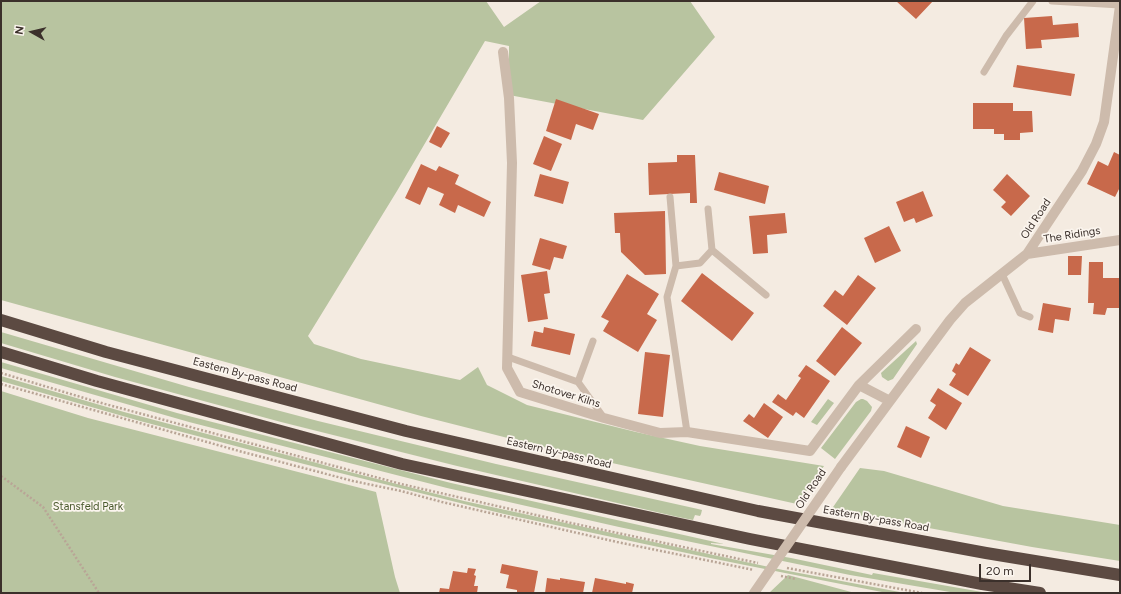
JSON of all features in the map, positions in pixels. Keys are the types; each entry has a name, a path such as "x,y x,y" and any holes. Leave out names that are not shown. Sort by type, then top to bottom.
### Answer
{"highway":[{"name":"Eastern By-pass Road","path":"1,320 106,352 406,431 758,511 986,553 1120,575"},
{"path":"1,352 96,381 402,464 750,539 982,584 1040,593"}],"street":[{"name":"Old Road","path":"754,593 841,467 950,320 965,303 1028,254 1082,171 1096,144 1104,122 1120,5"},
{"name":"Shotover Kilns","path":"503,52 509,98 512,163 507,368 520,392 604,418 660,433 687,432 810,451 859,385"},
{"name":"The Ridings","path":"1028,254 1120,240"},
{"path":"890,401 859,385 916,330"}],"lane":[{"path":"984,72 1006,36 1033,1"},
{"path":"1052,1 1120,5"},
{"path":"670,197 676,266 667,297 687,432"},
{"path":"708,208 712,250 766,295"},
{"path":"676,266 700,263 712,250"},
{"path":"1002,274 1020,313 1030,317"},
{"path":"578,382 593,341"},
{"path":"508,357 578,382 604,418"}],"path":[{"path":"1,384 239,451 353,481 617,542 755,570"},
{"path":"1,476 42,507 99,593"},
{"path":"775,574 796,579"}],"green space":[{"path":"1,1 486,1 504,27 541,1 690,1 715,37 643,120 509,95 509,46 485,41 397,191 308,336 314,344 361,359 460,380 478,367 487,385 527,405 700,446 824,466 797,504 567,453 421,416 1,300"},
{"path":"1,332 189,387 318,421 496,464 698,509 702,510 701,514 700,516 695,515 693,520 678,517 457,466 281,422 115,377 1,343"},
{"path":"916,341 917,344 893,379 888,381 882,377 881,373"},
{"path":"1,362 177,413 451,483 724,544 711,544 791,558 872,575 873,573 988,593 956,593 850,575 619,527 447,488 189,422 1,368"},
{"path":"1,376 124,412 464,501 783,570 905,593 887,593 790,574 504,514 140,421 1,381"},
{"name":"Stansfeld Park","path":"1,391 88,418 376,492 400,593 1,593"},
{"path":"828,399 834,403 817,425 811,422"},
{"path":"861,399 867,401 872,407 871,411 835,459 821,448 856,402"},
{"path":"860,468 884,471 1003,506 1120,525 1120,561 1032,547 831,510"},
{"path":"788,575 855,593 769,593"}],"building":[{"path":"896,1 933,1 916,19"},
{"path":"1052,16 1053,25 1078,23 1079,37 1041,40 1042,48 1026,49 1024,18"},
{"path":"1017,65 1075,74 1071,96 1013,87"},
{"path":"556,99 599,114 593,130 576,124 571,140 546,131"},
{"path":"973,103 1013,103 1013,111 1032,111 1033,132 1020,133 1020,140 1004,140 1004,134 994,134 994,129 973,129"},
{"path":"437,126 450,133 441,148 429,142"},
{"path":"544,136 562,144 551,171 533,164"},
{"path":"1114,152 1120,155 1120,187 1115,197 1087,184 1098,161 1108,166"},
{"path":"677,155 695,155 697,203 690,203 690,193 649,195 648,163 677,162"},
{"path":"421,164 436,171 439,166 459,175 455,184 491,202 484,217 458,205 455,213 439,205 444,194 428,187 420,205 405,198"},
{"path":"719,172 769,186 765,204 714,190"},
{"path":"540,174 569,182 563,204 534,196"},
{"path":"1007,174 1030,196 1011,216 1001,207 1006,202 993,190"},
{"path":"923,191 933,216 916,223 914,218 904,222 896,202"},
{"path":"665,211 666,274 645,275 621,252 620,233 615,233 614,213"},
{"path":"785,213 787,233 767,235 768,253 753,254 749,216"},
{"path":"889,226 901,251 875,263 864,238"},
{"path":"540,238 567,246 563,259 554,257 550,270 532,265"},
{"path":"1068,256 1082,256 1081,275 1068,275"},
{"path":"1089,262 1103,262 1103,278 1120,278 1120,308 1107,308 1105,315 1093,314 1094,303 1088,303"},
{"path":"547,271 550,293 544,294 548,319 528,322 521,275"},
{"path":"702,273 754,313 732,341 681,301"},
{"path":"627,274 659,294 647,314 657,320 638,352 603,331 609,321 601,317"},
{"path":"858,275 876,288 847,325 823,306 835,290 843,296"},
{"path":"1043,303 1071,308 1069,321 1055,319 1053,333 1038,330"},
{"path":"544,327 575,334 570,355 531,346 534,331 543,333"},
{"path":"842,327 862,343 835,376 816,361"},
{"path":"970,347 991,360 968,396 949,385 956,374 952,371 956,363 959,365"},
{"path":"645,352 670,355 663,417 638,414"},
{"path":"806,365 830,381 804,418 796,412 793,416 772,402 778,394 786,400 801,378 798,376"},
{"path":"938,388 962,403 946,430 928,418 936,405 930,401"},
{"path":"764,403 783,417 768,438 743,421 749,414 754,418"},
{"path":"906,426 930,437 921,458 897,447"},
{"path":"502,564 538,571 534,593 517,593 517,590 506,588 509,575 500,573"},
{"path":"468,568 476,569 474,575 476,576 474,586 478,586 477,593 439,593 440,588 449,589 453,571 467,573"},
{"path":"547,578 560,580 560,578 585,582 583,593 545,593"},
{"path":"595,578 626,584 626,582 634,584 632,593 592,593"}]}
